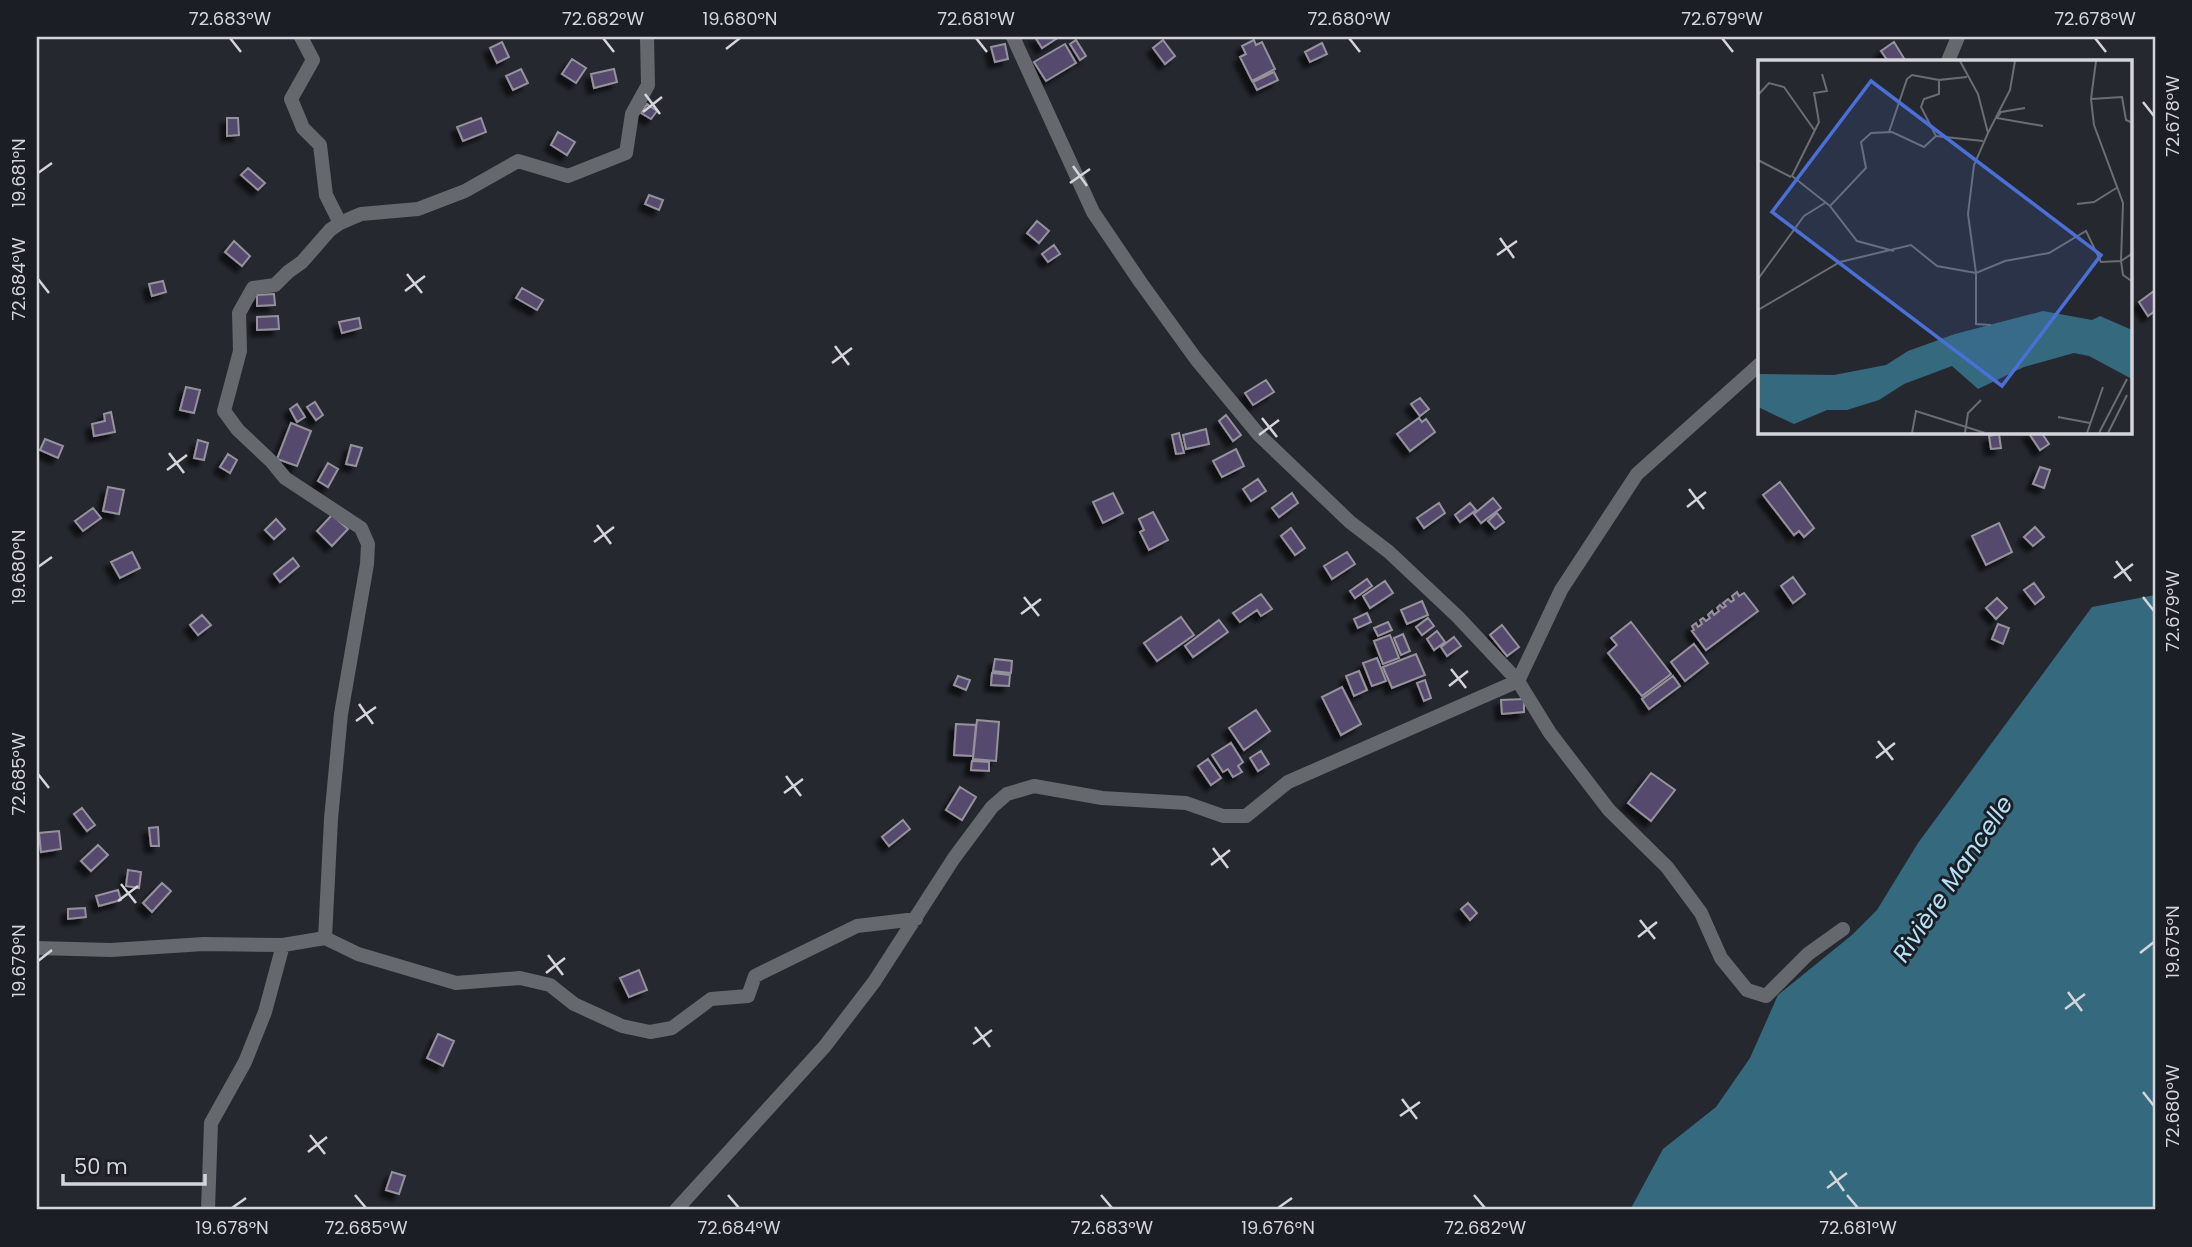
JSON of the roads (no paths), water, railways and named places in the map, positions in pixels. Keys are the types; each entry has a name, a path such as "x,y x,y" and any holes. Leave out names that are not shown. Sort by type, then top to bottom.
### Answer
{"street":[{"path":"302,37 313,60 290,99 303,128 320,145 326,195 340,223"},
{"path":"325,938 331,820 341,714 367,564 368,544 360,528 285,478 238,430 224,411 240,351 239,313 253,288 275,285 302,262 330,230 361,214 418,209 465,191 518,161 568,176 626,153 632,114 648,85 647,37"},
{"path":"1013,37 1094,212 1196,359 1259,435 1350,522 1389,552 1458,617 1518,681 1550,733 1609,810 1667,867 1701,913 1721,958 1746,989 1766,996 1808,954 1843,929"},
{"path":"1948,60 1958,37"},
{"path":"676,1210 825,1046 874,982 954,858 992,807 1007,794 1034,786 1102,798 1186,803 1223,816 1246,816 1288,782 1518,681 1561,590 1637,474 1758,366"},
{"path":"37,948 111,950 204,944 283,945 325,938 358,954 456,983 520,978 550,985 575,1004 622,1026 650,1032 672,1028 711,999 748,996 755,976 857,926 916,919"},
{"path":"208,1210 211,1124 245,1062 265,1012 283,945"}],"water":[{"name":"Rivière Mancelle","path":"2155,595 2155,1210 1630,1210 1663,1149 1716,1107 1750,1058 1778,995 1852,935 1877,910 1918,843 2092,607"}]}
